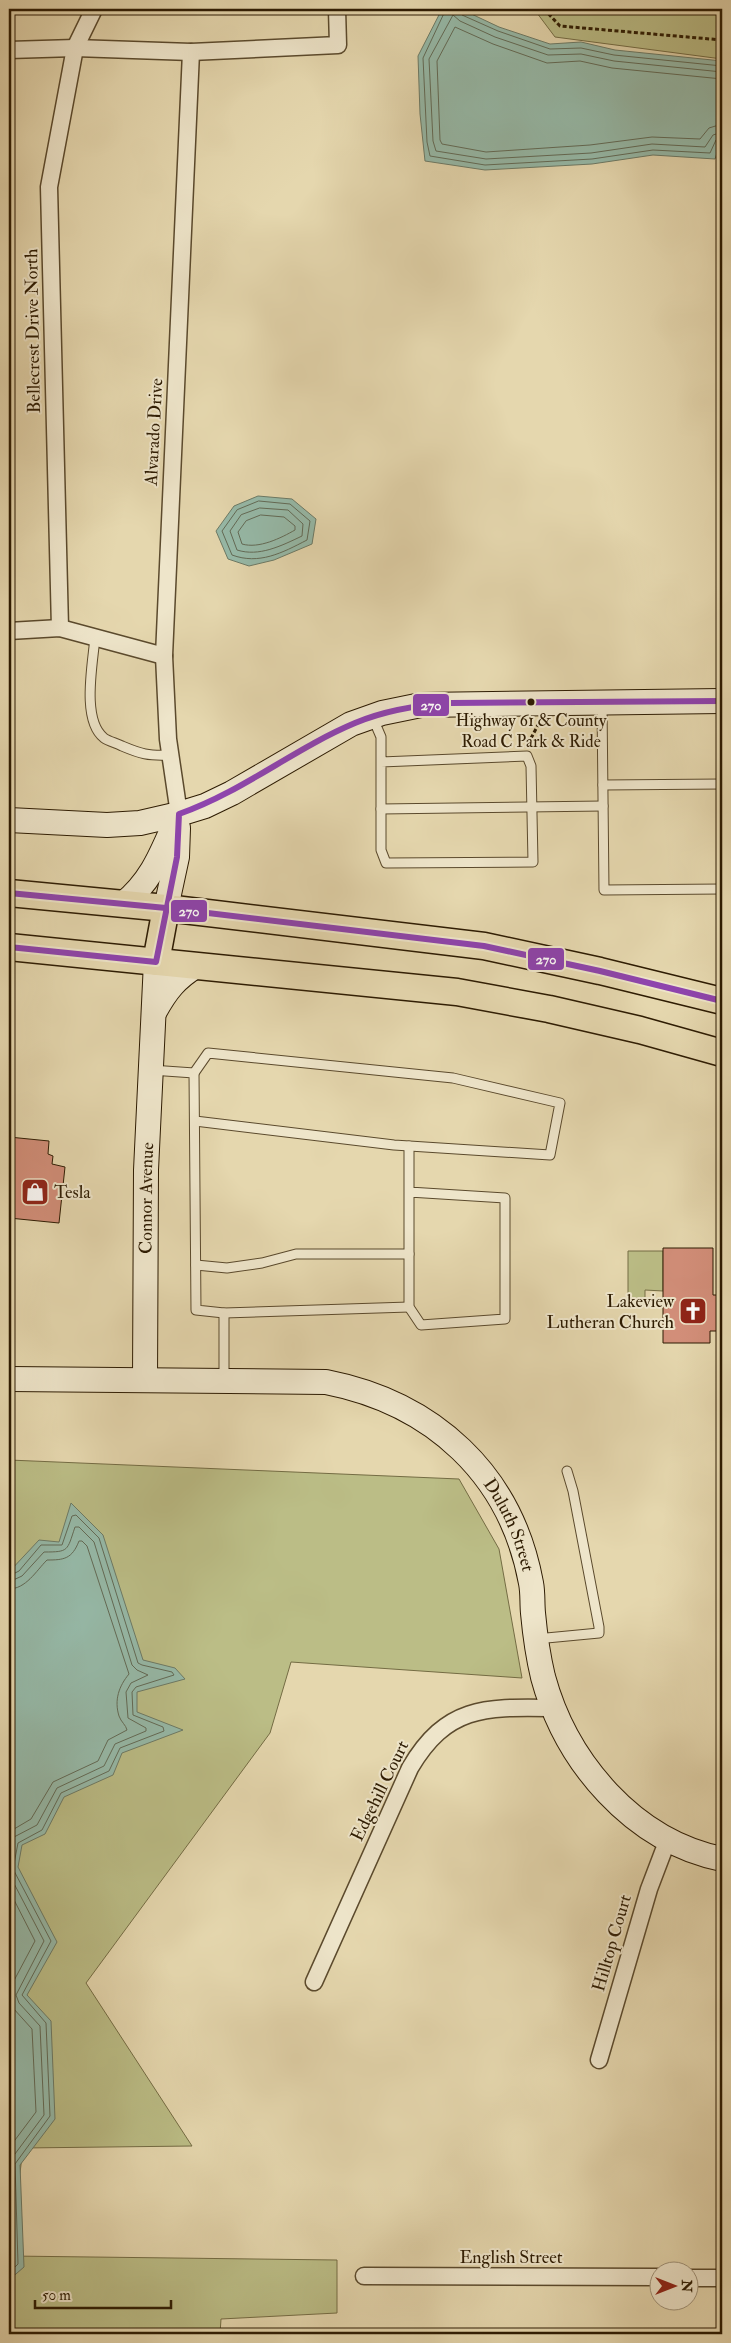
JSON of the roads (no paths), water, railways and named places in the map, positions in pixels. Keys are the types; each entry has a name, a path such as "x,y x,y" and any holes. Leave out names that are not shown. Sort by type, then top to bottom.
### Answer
{"main road":[{"path":"9,893 166,908 484,946 600,971 722,1001"},
{"name":"Connor Avenue","path":"156,962 166,908"},
{"path":"9,947 457,992 585,1017 722,1053"}],"street":[{"name":"Bellecrest Drive North","path":"60,628 49,187 75,48 94,9"},
{"path":"9,50 75,48 190,52 338,45 337,9"},
{"name":"Alvarado Drive","path":"179,814 170,755 164,656 190,52"},
{"path":"9,631 60,628 164,656"},
{"path":"9,820 107,825 140,823 179,814 205,806 321,739 351,724 372,716 421,705 722,701"},
{"path":"124,904 140,891 151,876 179,814"},
{"path":"166,908 177,857 179,814"},
{"name":"Connor Avenue","path":"145,1380 146,1170 156,962"},
{"name":"Connor Avenue","path":"153,1015 166,991 179,976 196,966"},
{"name":"Duluth Street","path":"9,1379 326,1382 352,1387 391,1401 413,1412 441,1431 478,1468 498,1495 513,1524 524,1552 531,1585 537,1651 553,1708 567,1740 590,1773 612,1797 637,1819 684,1847 722,1859"},
{"name":"Edgehill Court","path":"314,1982 410,1768 420,1750 434,1734 454,1720 474,1712 497,1707 553,1708"},
{"name":"Hilltop Court","path":"599,2060 649,1889 668,1839"},
{"name":"English Street","path":"364,2276 648,2277"},
{"path":"698,2278 722,2278"}],"lane":[{"path":"95,637 90,710 94,724 104,738 129,749 147,756 170,755"},
{"path":"602,702 604,890 722,889"},
{"path":"372,716 381,737 381,762 381,850 386,863 533,862 532,766 527,756 381,762"},
{"path":"603,785 722,784"},
{"path":"381,809 603,806"},
{"path":"195,1121 409,1146 550,1155 560,1103 453,1078 208,1053 194,1073 196,1310 224,1313 409,1307"},
{"path":"151,1070 194,1073"},
{"path":"409,1146 409,1192 409,1307 421,1325 505,1320 505,1198 409,1192"},
{"path":"196,1265 227,1268 262,1263 296,1254 409,1254"},
{"path":"224,1313 224,1381"},
{"path":"536,1639 598,1634 599,1627 573,1491 567,1471"}],"water":[{"path":"442,9 463,10 499,27 550,44 581,42 615,50 722,61 722,137 715,159 653,155 592,164 485,170 425,161 420,114 418,56"},
{"path":"258,496 292,499 316,519 312,544 274,560 249,566 228,559 216,531 234,506"},
{"path":"71,1503 103,1535 143,1660 175,1668 185,1679 137,1692 137,1712 183,1730 122,1753 113,1775 64,1797 45,1834 22,1845 18,1867 57,1942 27,1995 51,2021 55,2119 20,2165 24,2267 9,2280 9,1572 39,1540 59,1542"}],"place":[{"name":"Highway 61 & County Road C Park & Ride","path":"531,702"},
{"name":"Tesla","path":"35,1192"},
{"name":"Lakeview Lutheran Church","path":"693,1311"}]}
